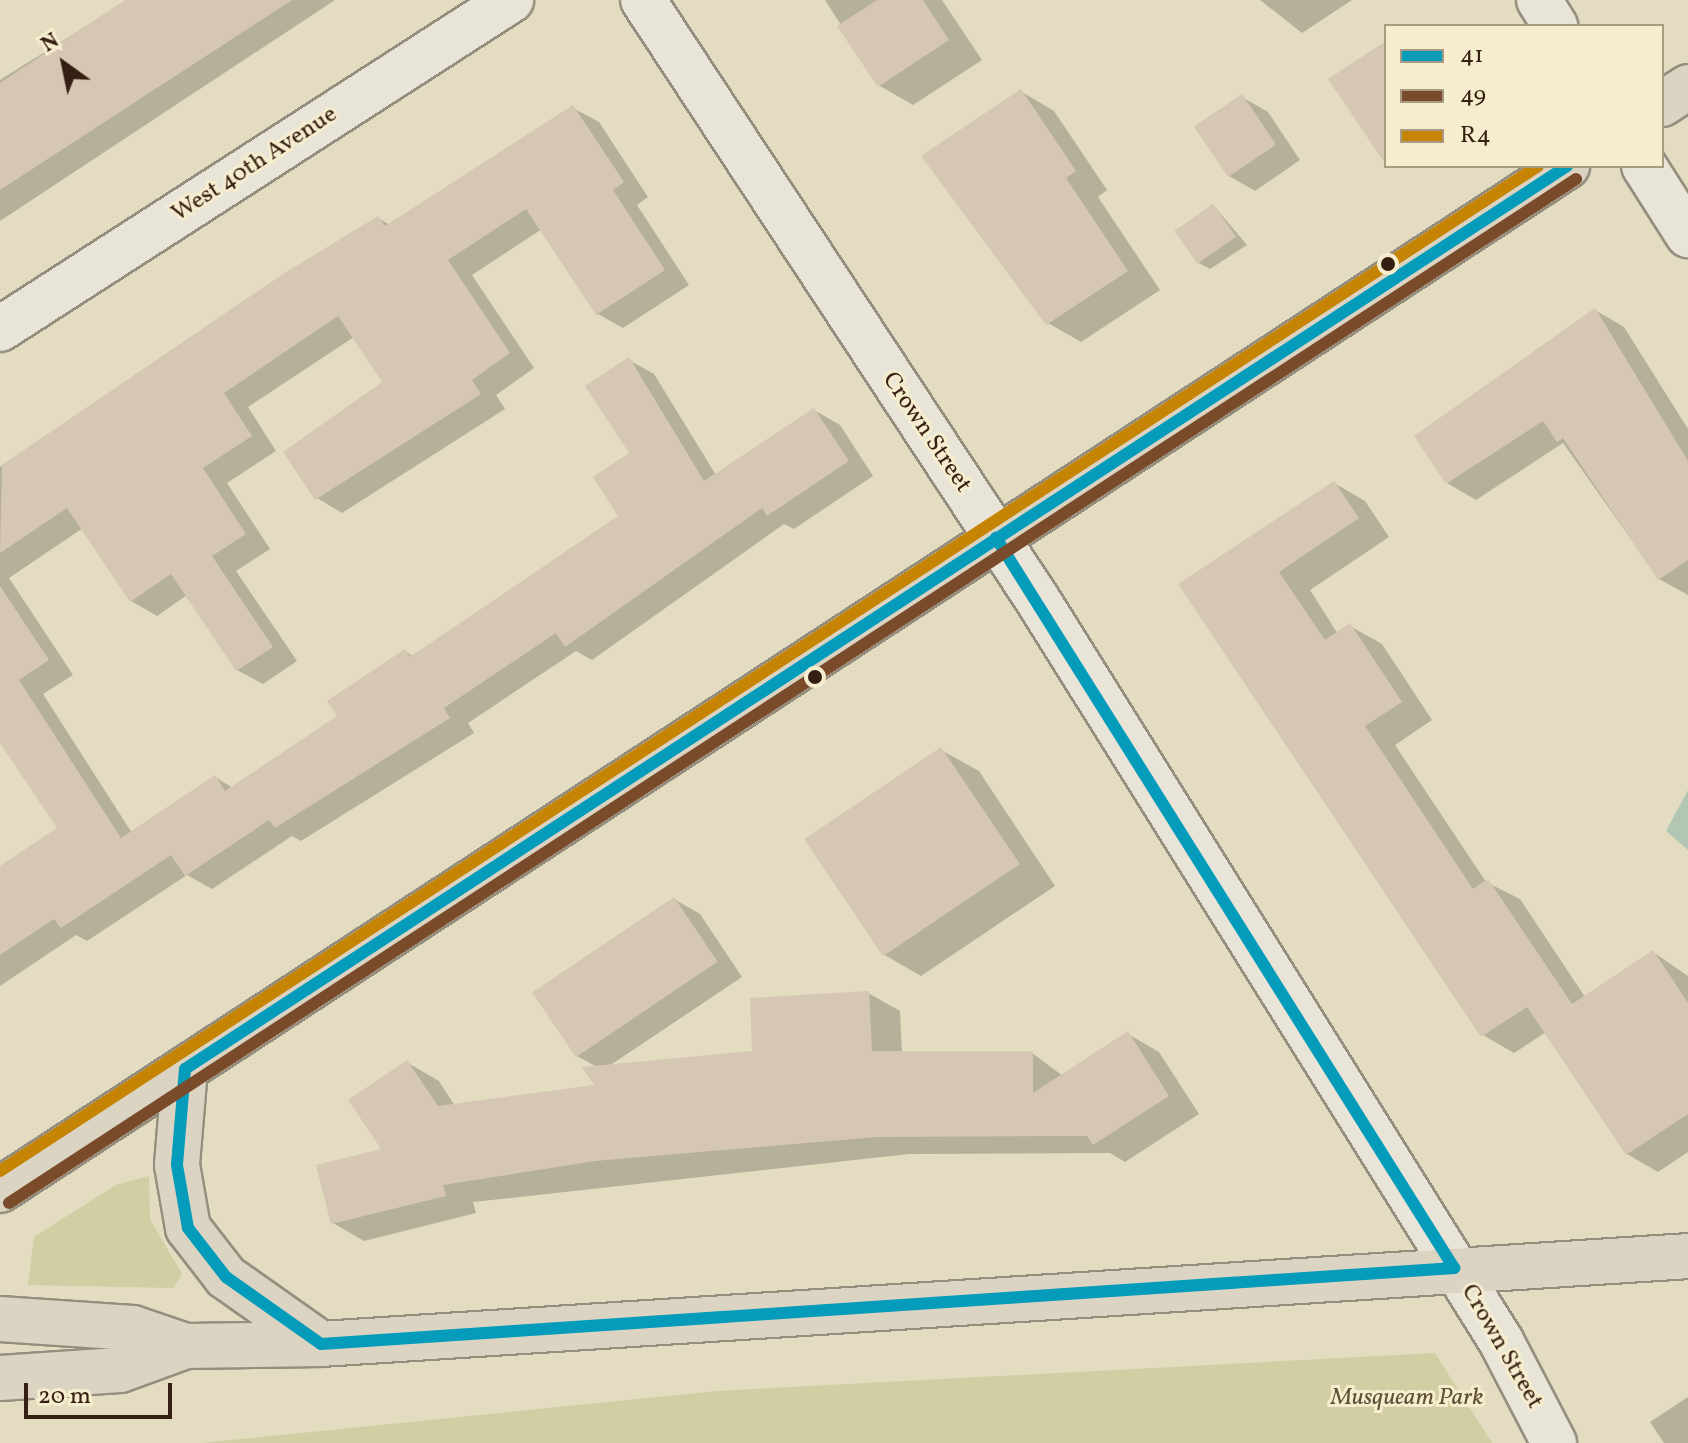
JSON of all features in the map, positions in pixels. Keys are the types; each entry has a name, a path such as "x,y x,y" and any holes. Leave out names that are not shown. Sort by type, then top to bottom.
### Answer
{"main road":[{"path":"1664,103 1688,87"},
{"path":"0,1190 1564,168"},
{"path":"185,1069 177,1165 188,1228 226,1277 321,1344"},
{"path":"0,1378 120,1370 186,1346 321,1344 1454,1268 1688,1256"},
{"path":"0,1319 133,1328 186,1346"}],"street":[{"name":"West 40th Avenue","path":"0,329 511,0"},
{"name":"Crown Street","path":"643,0 996,538 1454,1268 1554,1443"},
{"path":"1539,0 1554,24"},
{"path":"1645,168 1688,235"}],"green space":[{"path":"149,1176 150,1219 182,1274 173,1288 28,1285 34,1237 116,1185"},
{"name":"Musqueam Park","path":"1435,1353 1492,1443 202,1443 717,1391"}],"shaded area":[{"path":"1688,790 1688,850 1666,831"}],"building":[{"path":"125,0 292,0 0,190 0,83"},
{"path":"877,0 923,0 949,40 878,87 837,26"},
{"path":"1384,42 1384,162 1328,79"},
{"path":"1021,89 1076,171 1066,178 1128,271 1046,325 921,156"},
{"path":"1242,94 1276,145 1228,177 1194,126"},
{"path":"573,105 624,182 613,190 665,270 596,315 526,209 448,260 510,353 472,380 481,394 315,500 283,452 382,382 338,316 224,393 252,436 203,468 246,534 212,556 273,647 236,671 171,574 130,602 67,508 0,553 2,465 283,274 378,216 385,226"},
{"path":"1213,204 1236,237 1197,264 1174,231"},
{"path":"1595,308 1688,461 1688,560 1658,580 1563,438 1557,442 1543,421 1446,484 1414,436"},
{"path":"629,357 704,481 814,408 849,461 767,516 762,508 565,647 556,633 444,708 450,718 275,828 269,820 185,876 171,855 61,928 54,919 0,955 0,866 57,828 0,743 0,586 49,660 19,680 121,838 215,775 225,791 337,716 327,701 405,649 410,657 618,516 593,477 629,453 585,386"},
{"path":"1334,481 1359,518 1279,572 1325,640 1350,623 1402,702 1365,726 1473,889 1488,879 1572,1004 1653,950 1688,1003 1688,1114 1626,1155 1527,1007 1481,1037 1178,584"},
{"path":"941,747 1020,864 883,956 804,839"},
{"path":"674,897 718,962 576,1057 532,993"},
{"path":"869,991 872,1051 1033,1051 1033,1093 1128,1031 1169,1096 1093,1145 1087,1136 877,1137 595,1161 443,1185 446,1196 331,1224 316,1165 381,1149 348,1100 407,1060 438,1106 594,1085 582,1067 752,1051 750,998"}],"transit line":[{"name":"R4","path":"0,1171 1535,168"},
{"name":"41","path":"185,1069 1564,168"},
{"name":"49","path":"9,1203 1576,179"},
{"name":"41","path":"185,1069 177,1165 188,1228 226,1277 321,1344 1454,1268 996,538"}]}
